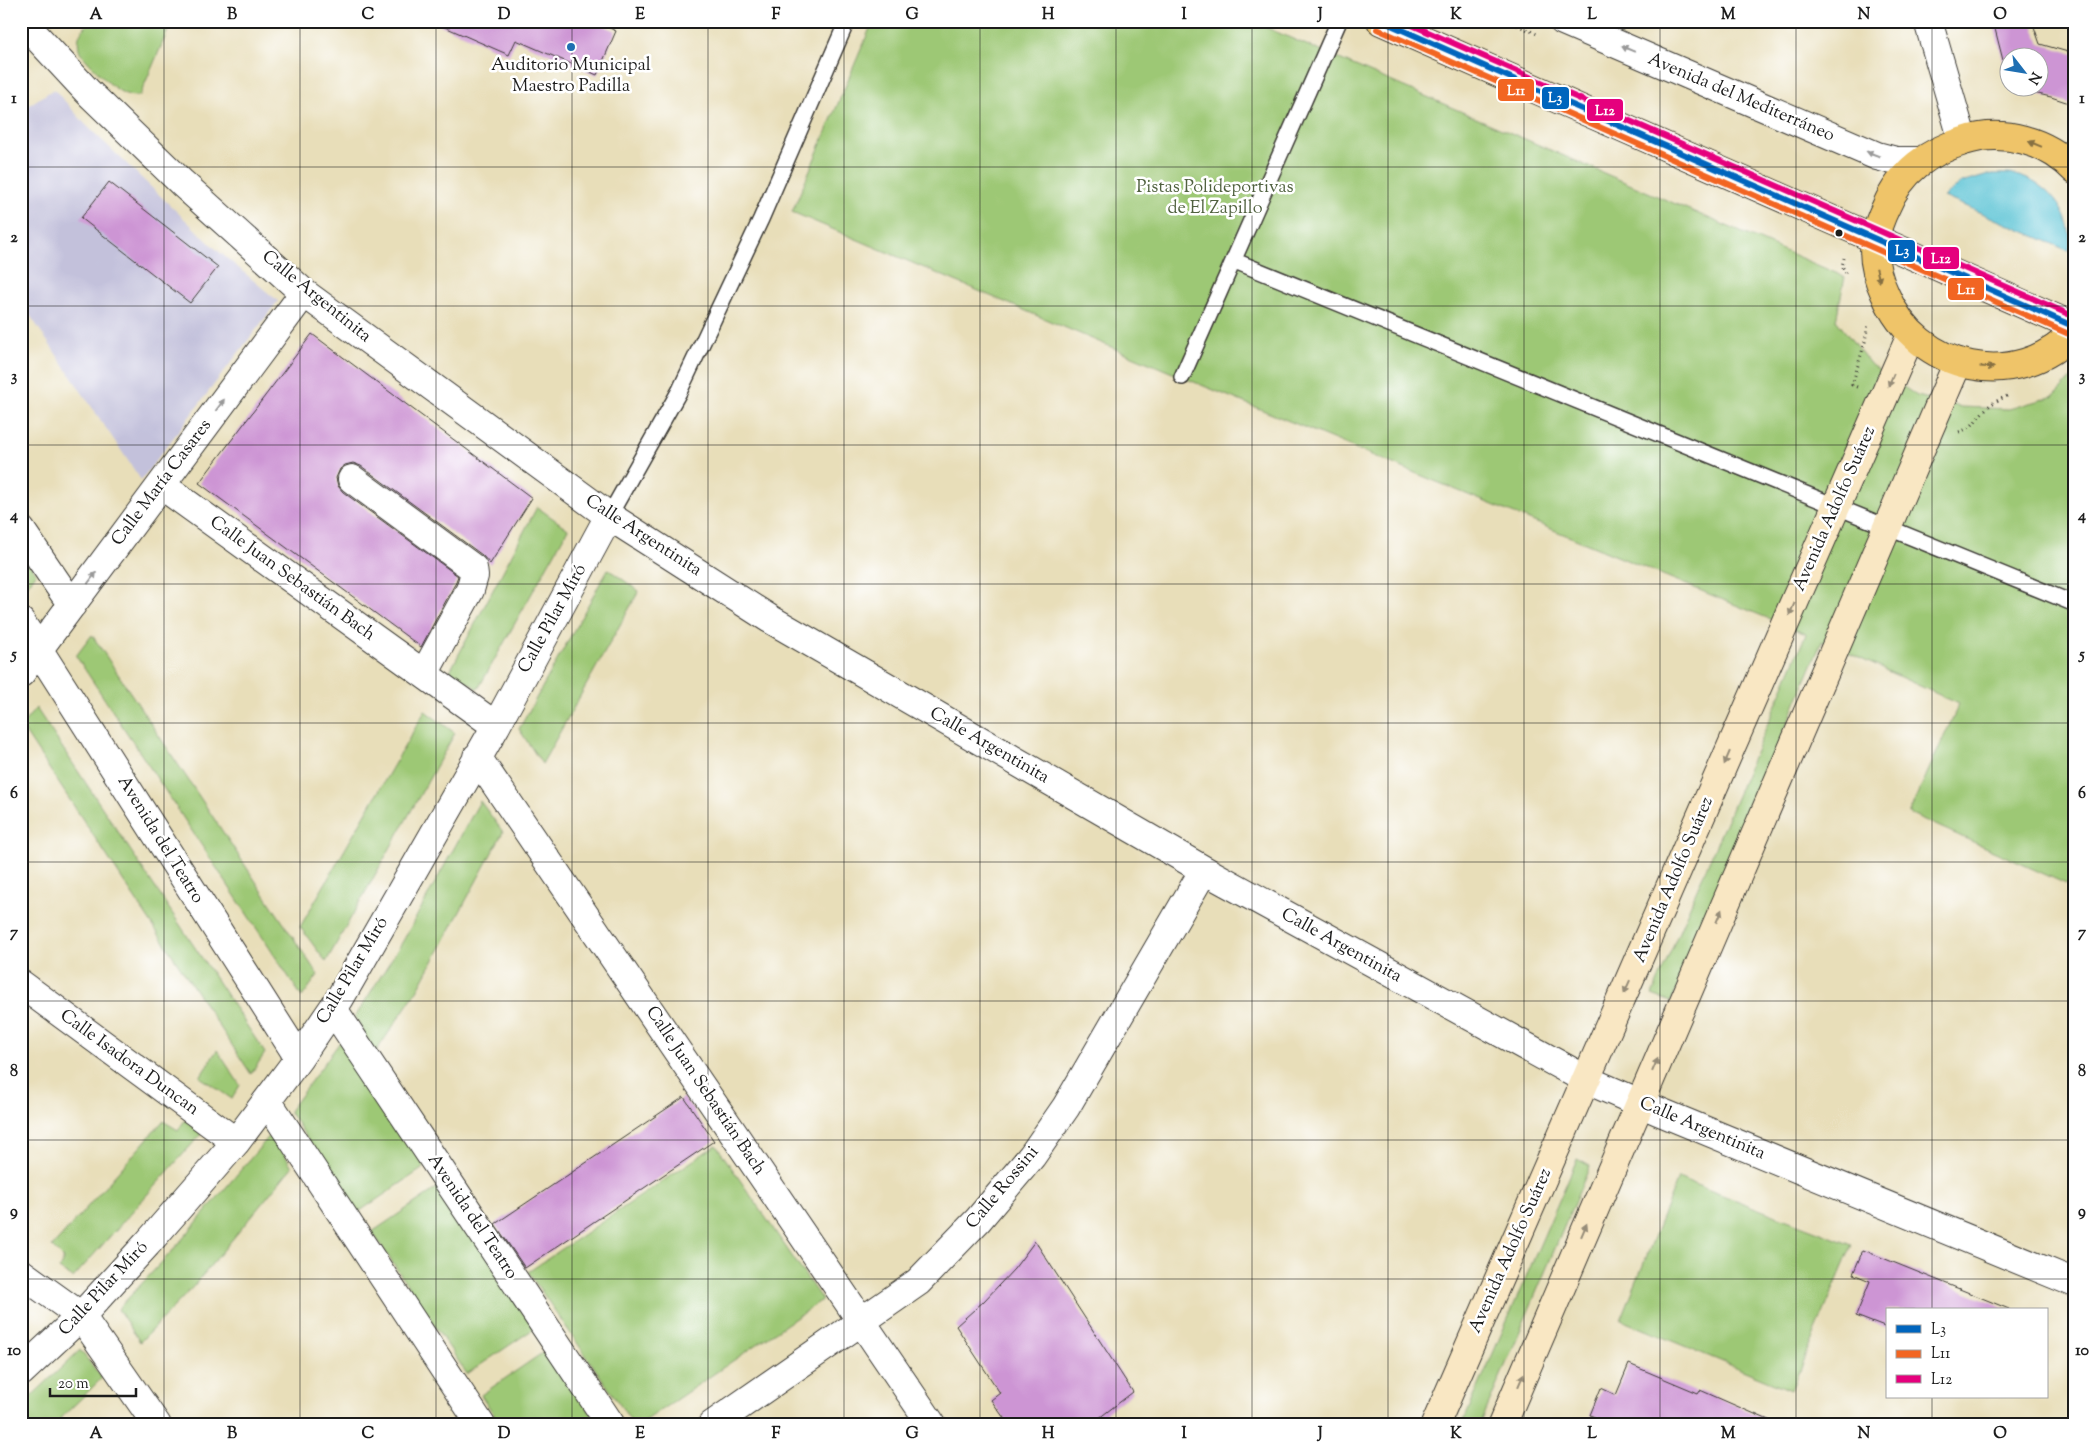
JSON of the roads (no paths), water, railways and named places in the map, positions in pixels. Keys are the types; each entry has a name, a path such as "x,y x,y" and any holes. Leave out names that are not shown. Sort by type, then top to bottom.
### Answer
{"main road":[{"path":"1381,21 2075,327"},
{"path":"2072,164 2037,144 2016,137 1988,136 1938,149 1921,161 1892,192 1879,223 1875,239 1874,258 1878,279 1890,307 1911,335 1940,354 1965,365 1993,368 2021,365 2047,354 2065,342 2075,331"}],"street":[{"name":"Avenida del Mediterráneo","path":"1563,21 1877,156 1896,161 1921,161"},
{"path":"1928,21 1963,141"},
{"name":"Calle Argentinita","path":"28,27 87,91 175,177 304,293 610,516 770,619 1204,870 1587,1080 2075,1284"},
{"name":"Calle María Casares","path":"21,673 304,293"},
{"name":"Avenida Adolfo Suárez","path":"1435,1425 1911,335"},
{"path":"1502,1425 1958,362"},
{"path":"352,479 472,568 474,576 470,590 424,674"},
{"name":"Calle Juan Sebastián Bach","path":"161,485 496,726"},
{"name":"Calle Pilar Miró","path":"21,1372 81,1316 236,1142 268,1102 333,1009 496,726 610,516"},
{"path":"21,530 72,605"},
{"name":"Avenida del Teatro","path":"21,622 299,1058"},
{"name":"Calle Juan Sebastián Bach","path":"478,758 932,1425"},
{"name":"Calle Rossini","path":"712,1425 918,1282 978,1220 1032,1156 1066,1107 1204,870"},
{"name":"Calle Isadora Duncan","path":"21,984 236,1142"},
{"name":"Avenida del Teatro","path":"333,1009 611,1425"},
{"path":"268,1102 481,1425"},
{"path":"21,1273 81,1316 157,1425"}],"lane":[{"path":"610,516 684,381 761,219 847,21"},
{"path":"1182,377 1235,261 1339,21"},
{"path":"1235,261 1888,526 2075,604"}],"water":[{"path":"1992,174 2009,174 2031,180 2050,195 2064,215 2070,239 2069,251 1944,197 1961,183"}],"place":[{"name":"Auditorio Municipal Maestro Padilla","path":"571,47"}],"park label":[{"name":"Pistas Polideportivas de El Zapillo","path":"1215,198"}]}
